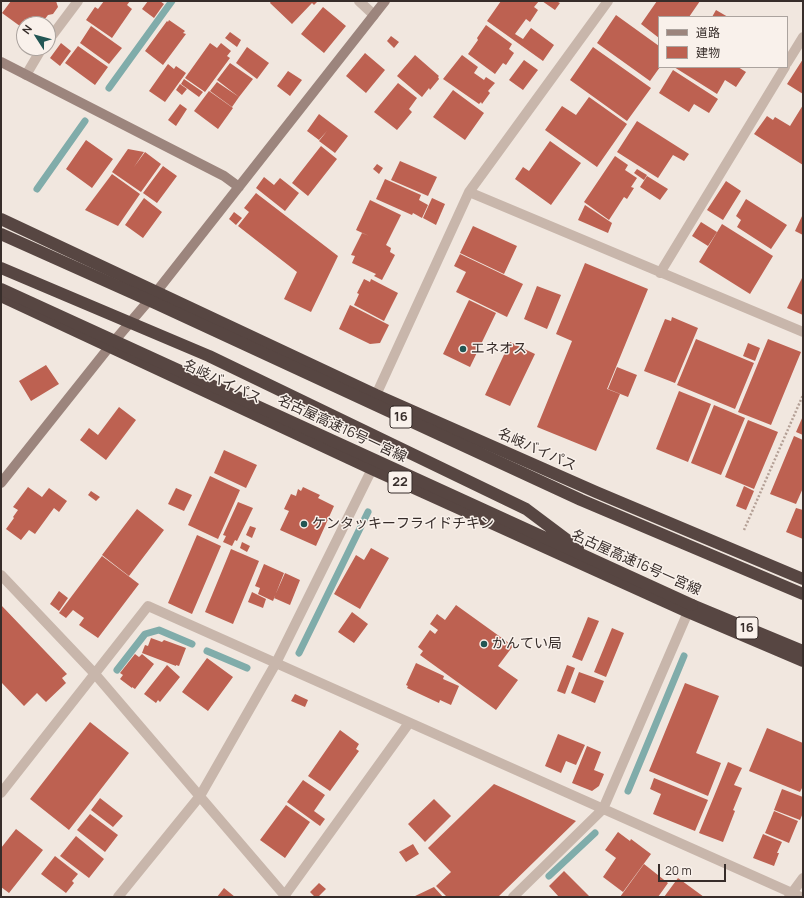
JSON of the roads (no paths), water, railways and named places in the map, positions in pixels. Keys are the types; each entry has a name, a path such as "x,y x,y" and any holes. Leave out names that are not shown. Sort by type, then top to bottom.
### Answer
{"highway":[{"name":"名岐バイパス","path":"1,219 376,395 596,492 803,579"},
{"name":"16","path":"1,234 155,303 580,500 803,594"},
{"path":"1,268 209,356 526,509 594,561"},
{"name":"名古屋高速16号一宮線","path":"1,289 594,561 692,605 803,651"},
{"name":"名岐バイパス","path":"1,296 372,469 688,612 803,661"}],"street":[{"path":"56,30 78,1"},
{"path":"359,1 374,15"},
{"path":"1,483 239,187 385,1"},
{"path":"376,395 469,192 608,1"},
{"path":"788,61 803,37"},
{"path":"26,75 37,56"},
{"path":"1,62 224,176 239,187"},
{"path":"660,272 784,68"},
{"path":"469,192 803,332"},
{"path":"118,897 200,796 276,663 372,469"},
{"path":"1,575 94,674 285,896 409,723"},
{"path":"1,793 148,606 794,896 803,878"},
{"path":"513,897 603,809 688,612"}],"waterway":[{"path":"109,88 172,1"},
{"path":"37,189 85,121"},
{"path":"299,653 368,512"},
{"path":"117,670 145,634 159,630 192,644"},
{"path":"207,651 247,668"},
{"path":"628,791 684,656"},
{"path":"549,876 595,833"}],"place":[{"name":"エネオス","path":"463,349"},
{"name":"ケンタッキーフライドチキン","path":"304,524"},
{"name":"かんてい局","path":"484,644"}]}
